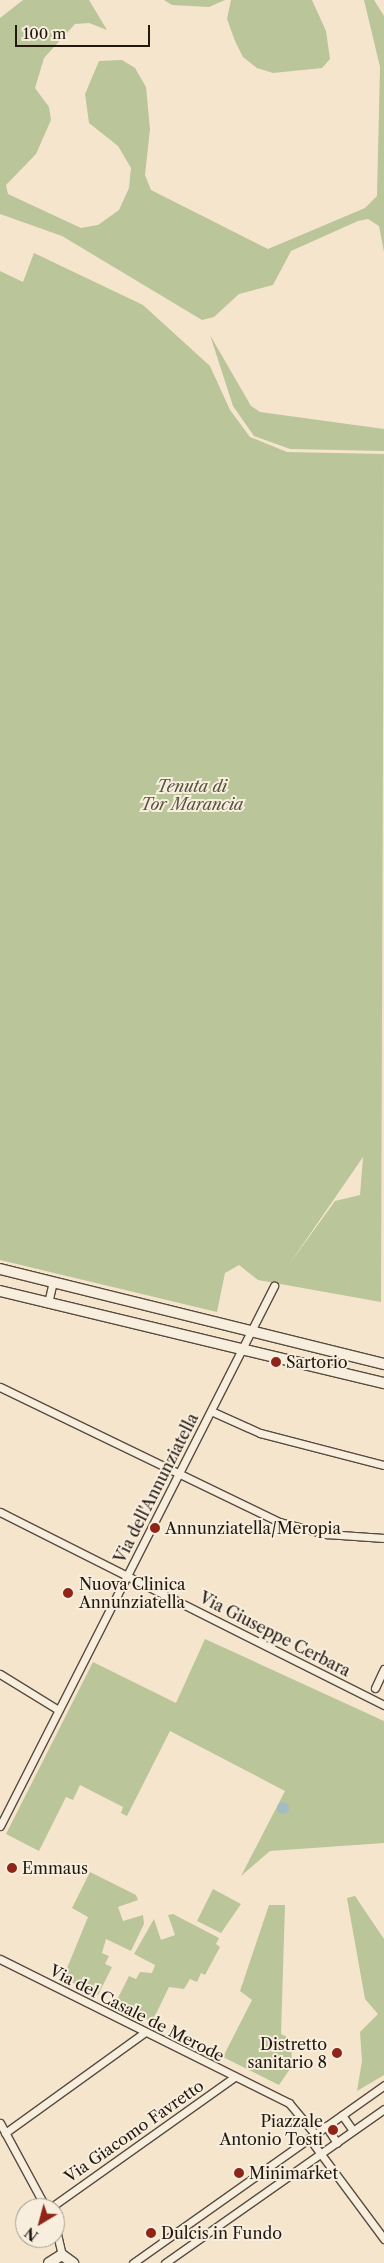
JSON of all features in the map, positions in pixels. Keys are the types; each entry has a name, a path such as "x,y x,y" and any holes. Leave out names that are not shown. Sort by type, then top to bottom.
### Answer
{"street":[{"path":"0,1269 384,1364"},
{"path":"48,1303 53,1282"},
{"name":"Via dell'Annunziatella","path":"0,1826 57,1709 274,1286"},
{"path":"0,1291 384,1383"},
{"path":"0,1387 287,1525 342,1536 384,1538"},
{"path":"210,1411 260,1434 384,1466"},
{"name":"Via Giuseppe Cerbara","path":"0,1512 384,1705"},
{"path":"375,1688 384,1669"},
{"path":"0,1674 57,1709"},
{"name":"Via del Casale de Merode","path":"0,1959 289,2103 312,2136"},
{"path":"5,2133 145,2032"},
{"name":"Via Giacomo Favretto","path":"64,2198 234,2077"},
{"path":"133,2263 384,2085"},
{"path":"165,2263 384,2109"},
{"path":"342,2115 353,2131"},
{"path":"0,2123 41,2198"},
{"path":"326,2126 337,2142"},
{"path":"312,2136 322,2153 384,2239"},
{"path":"60,2248 62,2255 73,2263"},
{"path":"49,2263 62,2255"}],"green space":[{"path":"23,0 89,0 107,30 89,23 75,24 44,58 35,88 49,107 51,120 36,154 6,185 8,194 81,228 98,225 119,210 129,188 131,168 118,146 89,123 85,94 99,61 122,60 135,68 146,87 150,129 145,175 151,190 268,249 365,208 377,196 380,67 364,0 374,0 384,16 384,252 379,226 368,219 358,221 291,251 273,285 239,294 214,317 202,320 62,236 0,214 0,18"},
{"path":"164,0 225,0 209,7 172,5"},
{"path":"231,0 312,0 326,31 330,59 322,68 273,73 257,68 243,57 235,41 227,19"},
{"name":"Tenuta di Tor Marancia","path":"34,253 143,305 210,366 230,410 250,437 287,452 384,454 381,1302 258,1280 239,1265 225,1273 217,1312 0,1260 0,271 23,282","holes":["363,1157 360,1195 335,1201 288,1266"]},
{"path":"210,335 251,406 260,412 384,429 384,451 290,449 254,436 233,406"},
{"path":"205,1639 384,1721 384,1843 270,1851 241,1876 285,1791 170,1731 127,1816 121,1813 123,1807 80,1785 73,1800 66,1797 39,1851 6,1834 93,1662 176,1703"},
{"path":"90,1872 136,1895 138,1900 118,1907 123,1921 143,1915 144,1924 131,1951 106,1939 102,1953 109,1956 105,1964 112,1967 98,1995 63,1978 88,1917 72,1908"},
{"path":"213,1889 241,1904 221,1933 197,1921"},
{"path":"355,1896 384,1939 384,2075 357,2091 362,2061 360,2032 378,2014 365,1999 347,1898"},
{"path":"269,1905 285,1905 281,2034 291,2039 292,2066 279,2085 223,2057 252,2000 240,1991"},
{"path":"173,1914 219,1938 216,1944 220,1947 205,1975 201,1973 197,1982 190,1979 184,1989 169,1987 152,2022 115,2004 129,1976 136,1979 140,1972 152,1973 155,1965 134,1954 154,1919 161,1940 175,1935 168,1915"}],"water":[{"path":"281,1802 285,1802 289,1808 285,1814 281,1814 277,1810 277,1806"}],"place":[{"name":"Sartorio","path":"276,1362"},
{"name":"Annunziatella/Meropia","path":"155,1528"},
{"name":"Nuova Clinica Annunziatella","path":"68,1593"},
{"name":"Emmaus","path":"12,1868"},
{"name":"Distretto sanitario 8","path":"337,2053"},
{"name":"Piazzale Antonio Tosti","path":"333,2130"},
{"name":"Minimarket","path":"239,2173"},
{"name":"Dulcis in Fundo","path":"151,2233"}]}
